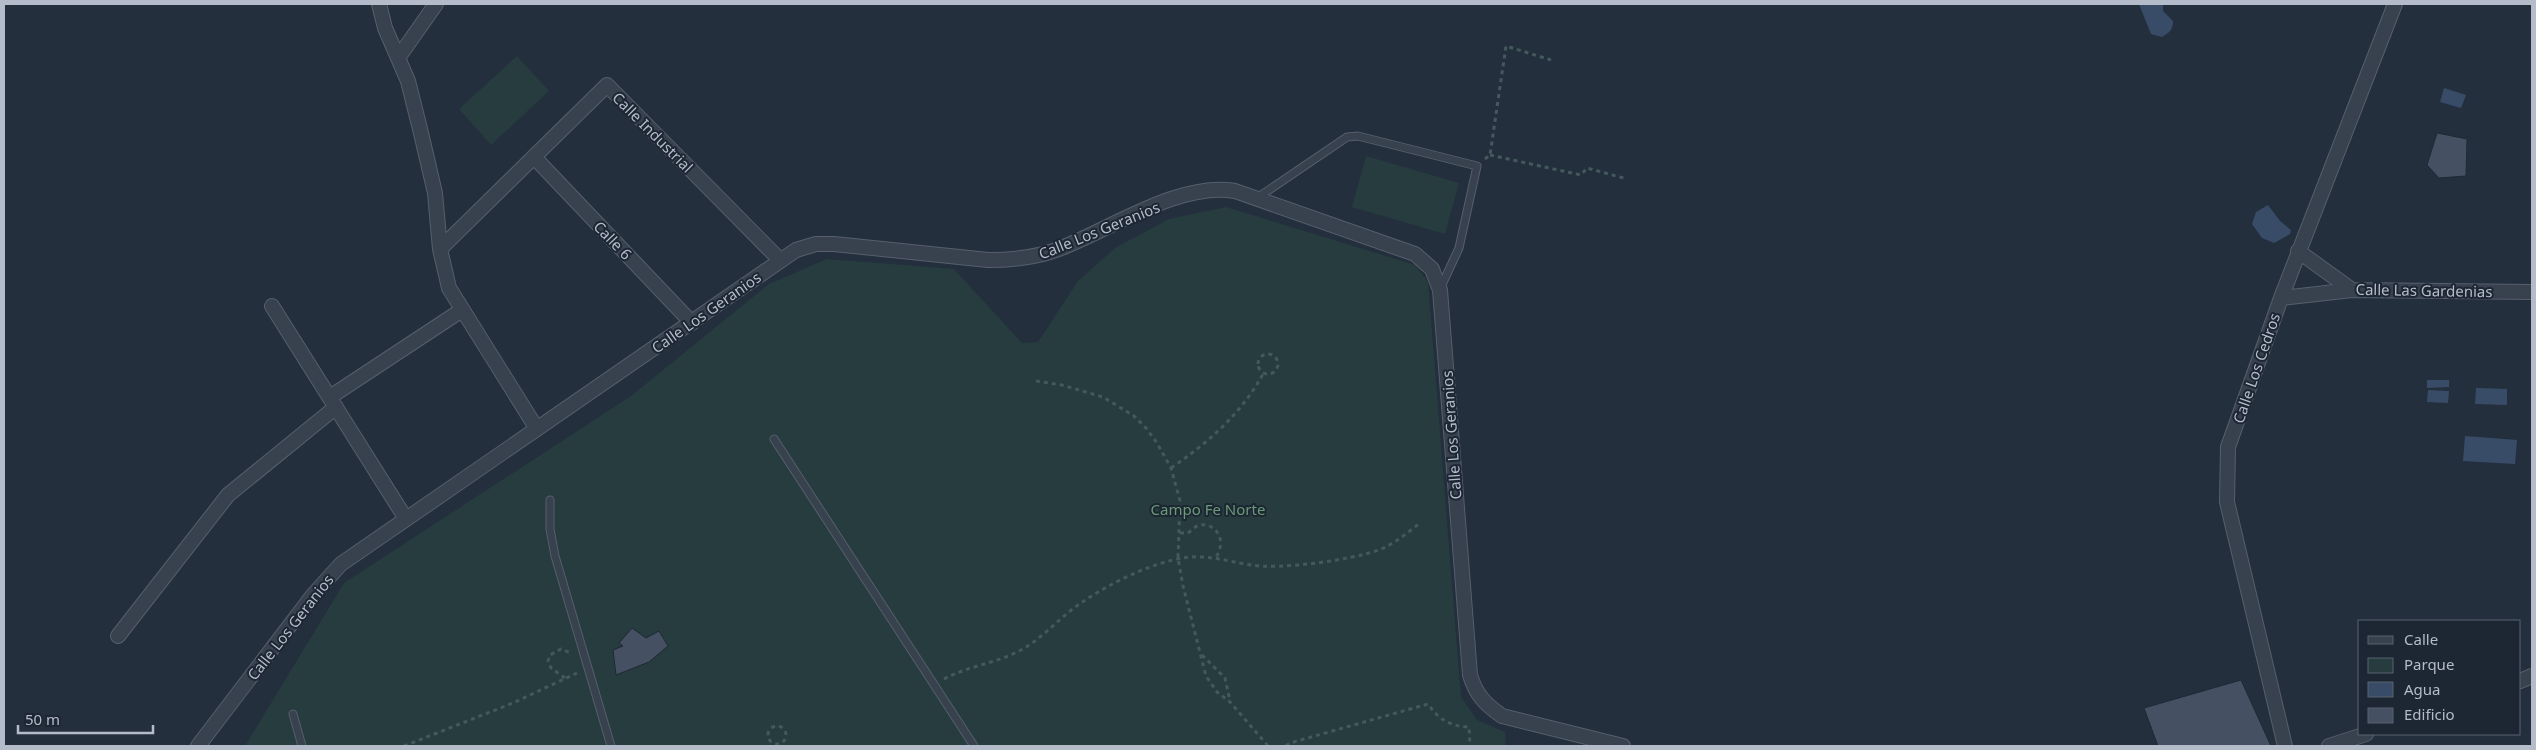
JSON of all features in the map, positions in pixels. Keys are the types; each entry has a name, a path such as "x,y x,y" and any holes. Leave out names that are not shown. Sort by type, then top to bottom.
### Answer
{"street":[{"path":"379,4 385,28 408,81 435,193 440,249 448,288 537,429"},
{"path":"398,58 436,4"},
{"name":"Calle Los Cedros","path":"2285,746 2227,502 2228,447 2280,298 2394,4"},
{"name":"Calle Industrial","path":"440,249 607,85 779,259"},
{"name":"Calle 6","path":"534,157 692,323"},
{"name":"Calle Los Geranios","path":"198,746 312,595 341,564 692,323 779,259 796,250 816,244 988,260 1012,260 1057,250 1154,206 1207,189 1221,189 1256,198 1415,254 1432,269 1440,290 1470,675 1475,692 1486,706 1502,716 1623,746"},
{"name":"Calle Las Gardenias","path":"2298,251 2352,290 2532,292"},
{"path":"2280,298 2352,290"},
{"path":"272,306 406,519"},
{"path":"118,636 228,495 333,402 462,310"},
{"path":"2329,746 2363,735"}],"lane":[{"path":"1256,198 1347,137 1358,136 1477,166 1459,248 1440,290"},
{"path":"774,439 974,746"},
{"path":"550,500 550,529 556,556 612,746"},
{"path":"293,714 302,746"}],"path":[{"path":"1477,166 1490,155 1506,46 1551,60"},
{"path":"1490,155 1581,175 1587,168 1627,179"},
{"path":"1264,354 1274,356 1278,362 1278,368 1270,374 1264,374 1259,369 1259,359 1264,354"},
{"path":"1171,468 1219,431 1244,404 1264,374"},
{"path":"1036,381 1062,385 1103,397 1120,407 1146,428 1171,468 1180,501 1178,558 1183,586 1211,685 1230,702 1268,746"},
{"path":"1180,533 1188,534 1198,524 1212,526 1219,533 1222,542 1221,550 1216,557"},
{"path":"934,684 950,676 1021,650 1046,633 1077,606 1113,584 1151,566 1178,558 1216,557 1253,566 1303,564 1346,559 1380,550 1420,524"},
{"path":"565,678 551,668 548,661 550,655 561,649 565,650 571,653 574,663"},
{"path":"1202,654 1224,678 1230,702"},
{"path":"404,746 513,703 588,667"},
{"path":"1286,746 1290,743 1428,704 1444,722 1456,726 1469,727 1470,746"},
{"path":"774,727 780,727 785,732 785,738 779,745 773,743 768,736 770,730 774,727"}],"green space":[{"path":"517,56 549,91 491,145 459,109"},
{"path":"1366,156 1459,183 1445,234 1352,207"},
{"name":"Campo Fe Norte","path":"1226,207 1415,265 1428,282 1461,697 1477,720 1505,732 1506,746 245,746 344,583 631,396 769,284 827,259 954,269 1022,343 1038,342 1078,281 1115,248 1169,219"}],"water":[{"path":"2139,4 2163,4 2163,11 2173,21 2170,31 2162,37 2151,34"},
{"path":"2444,88 2466,95 2461,108 2440,102"},
{"path":"2268,205 2280,221 2291,230 2290,234 2274,243 2262,238 2252,224 2256,212"},
{"path":"2427,380 2449,380 2449,387 2427,388"},
{"path":"2476,388 2507,389 2507,405 2475,404"},
{"path":"2428,390 2449,391 2448,403 2427,402"},
{"path":"2465,436 2517,440 2515,464 2463,461"}],"building":[{"path":"2437,133 2467,139 2466,176 2439,178 2427,165"},
{"path":"632,628 646,638 659,631 668,646 649,662 616,675 613,650 623,646 619,643"},
{"path":"2241,680 2271,746 2158,746 2144,708"}]}
